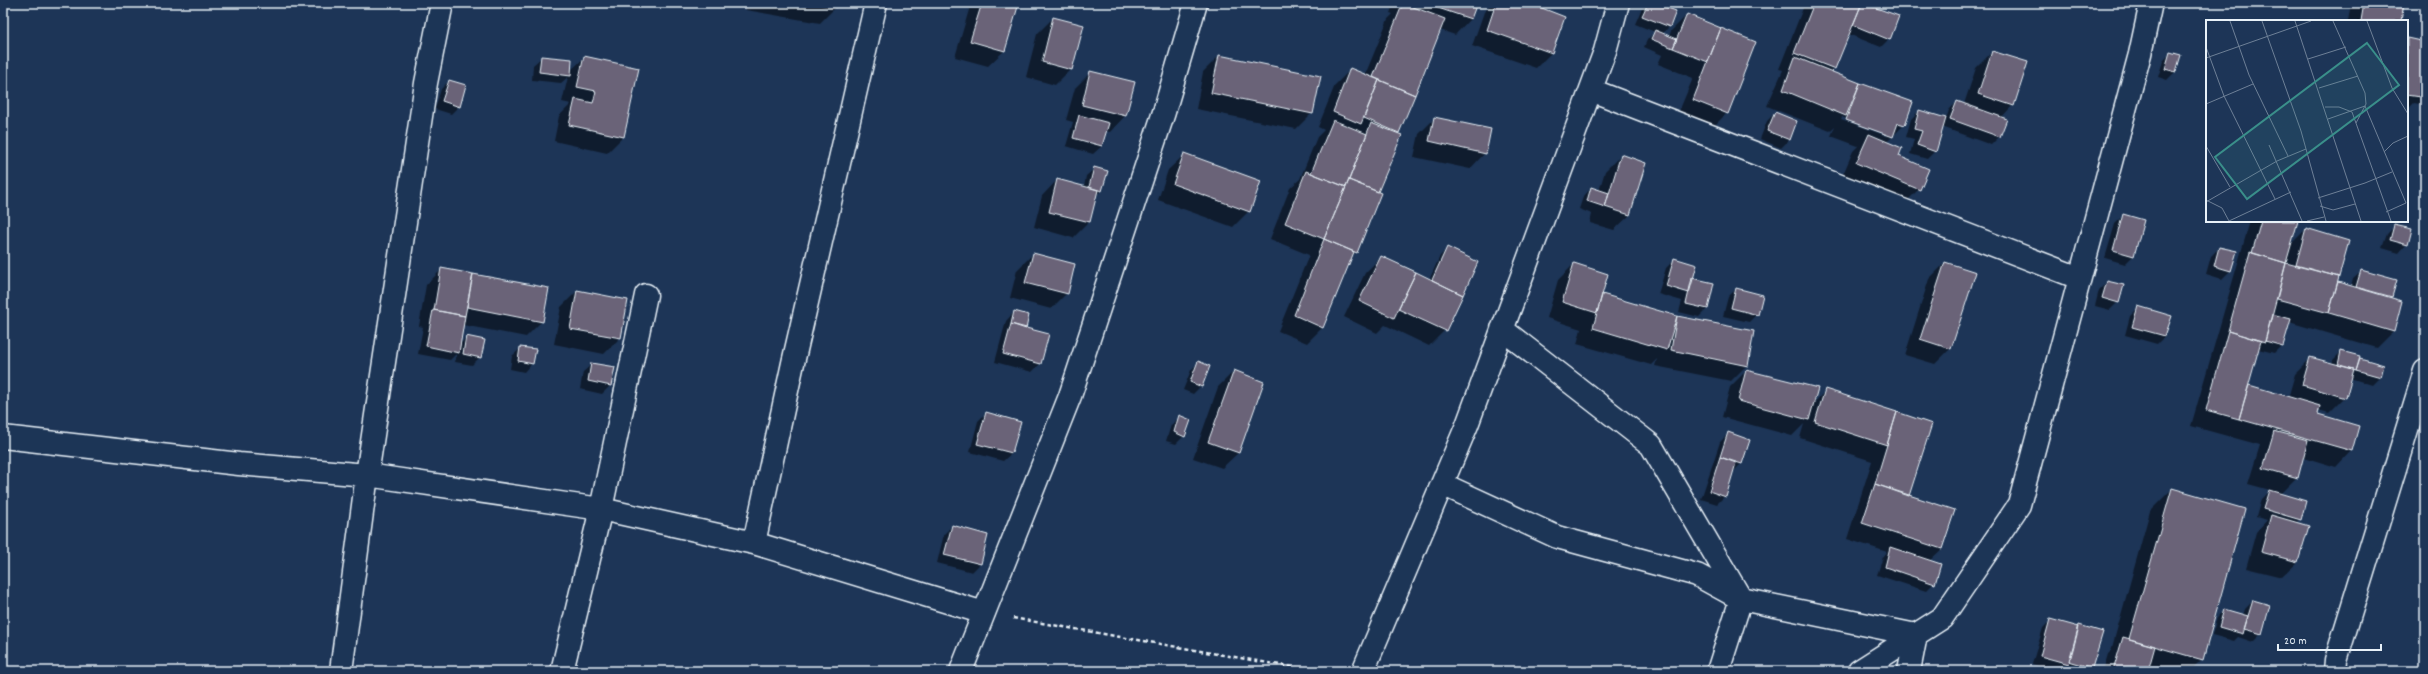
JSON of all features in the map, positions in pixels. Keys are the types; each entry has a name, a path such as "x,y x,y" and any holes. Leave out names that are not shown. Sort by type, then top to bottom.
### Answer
{"street":[{"path":"341,671 367,475 426,83 442,3"},
{"path":"754,544 793,363 876,3"},
{"path":"961,671 1070,396 1164,112 1196,3"},
{"path":"1363,671 1442,484 1502,329 1606,51 1618,3"},
{"path":"1859,671 1942,618 2019,505 2140,54 2151,3"},
{"path":"1591,90 2080,278"},
{"path":"562,671 601,509 646,296"},
{"path":"1502,329 1651,445 1741,599 1718,671"},
{"path":"2335,671 2336,660 2425,371"},
{"path":"3,437 239,464 367,475 601,509 754,544 984,613"},
{"path":"1442,484 1557,537 1697,575 1741,599 1916,635"},
{"path":"1909,671 1916,635"}],"path":[{"path":"984,613 1314,671"}],"building":[{"path":"811,3 837,3 837,7"},
{"path":"982,3 1019,3 1005,51 970,41"},
{"path":"1403,3 1445,19 1415,95 1373,77"},
{"path":"1423,3 1477,3 1471,19"},
{"path":"1496,3 1529,3 1565,17 1552,53 1487,30"},
{"path":"1648,3 1655,3 1676,11 1670,27 1642,16"},
{"path":"1814,3 1862,3 1835,69 1794,53"},
{"path":"1862,3 1899,16 1890,40 1853,25"},
{"path":"2364,3 2404,3 2401,20 2361,20"},
{"path":"1687,14 1721,28 1708,62 1673,48"},
{"path":"1053,17 1084,25 1072,70 1042,62"},
{"path":"1721,28 1756,42 1728,114 1693,100"},
{"path":"1655,30 1677,39 1673,48 1651,39"},
{"path":"2408,38 2425,42 2425,81 2421,97 2408,95"},
{"path":"1992,51 2028,62 2014,106 1978,94"},
{"path":"2170,52 2181,55 2176,72 2165,69"},
{"path":"1219,55 1321,76 1313,114 1211,93"},
{"path":"541,56 572,59 571,76 539,72"},
{"path":"584,56 639,68 624,137 569,125 575,99 593,103 596,91 577,87"},
{"path":"1795,57 1860,83 1846,116 1783,90"},
{"path":"1350,68 1379,80 1361,124 1333,112"},
{"path":"1090,71 1135,82 1126,116 1082,105"},
{"path":"449,80 466,85 460,107 442,101"},
{"path":"1379,80 1415,95 1399,133 1364,118"},
{"path":"1860,83 1913,102 1905,125 1898,123 1893,137 1846,120"},
{"path":"1957,101 2007,119 2000,137 1950,119"},
{"path":"1919,110 1946,118 1936,152 1917,145 1922,131 1914,129"},
{"path":"1775,112 1797,121 1790,140 1767,131"},
{"path":"1079,115 1109,123 1102,146 1073,138"},
{"path":"1434,117 1491,129 1486,154 1429,141"},
{"path":"1333,120 1367,134 1346,187 1311,173"},
{"path":"1371,123 1402,135 1378,192 1349,180"},
{"path":"1869,134 1902,148 1899,156 1929,169 1920,190 1856,163"},
{"path":"1184,153 1261,181 1250,212 1173,184"},
{"path":"1621,154 1646,163 1630,215 1605,207"},
{"path":"1094,167 1108,171 1102,191 1089,187"},
{"path":"1306,171 1346,187 1324,239 1285,223"},
{"path":"1057,179 1098,190 1090,222 1049,212"},
{"path":"1349,180 1381,193 1357,253 1324,239"},
{"path":"1591,187 1609,193 1605,207 1587,201"},
{"path":"2123,214 2144,220 2134,256 2113,250"},
{"path":"2261,222 2298,222 2286,263 2252,253"},
{"path":"2394,225 2412,229 2408,245 2390,240"},
{"path":"2306,228 2349,241 2339,277 2296,265"},
{"path":"1324,239 1354,252 1323,328 1294,315"},
{"path":"1447,247 1478,262 1463,295 1432,280"},
{"path":"2219,247 2237,251 2231,271 2214,266"},
{"path":"2250,252 2286,263 2265,342 2228,331"},
{"path":"1033,253 1075,264 1068,294 1025,283"},
{"path":"1381,256 1416,272 1394,318 1359,301"},
{"path":"1674,258 1697,265 1689,293 1666,286"},
{"path":"1945,262 1976,272 1951,349 1920,339"},
{"path":"1574,263 1608,274 1597,313 1562,302"},
{"path":"2286,263 2339,277 2329,313 2277,299"},
{"path":"441,268 473,274 465,316 434,310"},
{"path":"2361,270 2397,280 2392,297 2356,287"},
{"path":"1416,272 1463,295 1446,331 1398,309"},
{"path":"473,274 549,288 543,322 467,307"},
{"path":"1692,278 1714,283 1708,309 1686,304"},
{"path":"2107,281 2124,285 2119,303 2102,298"},
{"path":"2338,282 2402,301 2394,332 2329,313"},
{"path":"1736,288 1763,295 1758,315 1731,308"},
{"path":"577,290 628,300 621,338 570,329"},
{"path":"1602,294 1677,316 1667,350 1593,328"},
{"path":"2138,306 2172,316 2165,336 2132,327"},
{"path":"433,310 465,316 459,353 426,346"},
{"path":"1014,311 1029,315 1026,329 1011,324"},
{"path":"2272,314 2291,319 2283,346 2265,341"},
{"path":"1677,316 1754,331 1748,366 1671,350"},
{"path":"1011,324 1049,334 1041,364 1003,354"},
{"path":"2228,331 2261,341 2239,419 2206,410"},
{"path":"466,336 485,340 481,358 463,354"},
{"path":"520,347 536,349 533,364 518,361"},
{"path":"2341,351 2360,356 2356,370 2338,365"},
{"path":"2310,357 2354,369 2346,398 2302,385"},
{"path":"2360,358 2384,365 2381,377 2356,370"},
{"path":"1198,361 1210,366 1202,387 1190,382"},
{"path":"591,363 615,367 611,386 588,381"},
{"path":"1234,370 1264,382 1239,453 1208,442"},
{"path":"1746,370 1818,388 1809,420 1738,401"},
{"path":"2249,385 2320,406 2318,414 2359,426 2352,451 2239,419"},
{"path":"1825,389 1897,412 1887,445 1815,422"},
{"path":"986,412 1021,422 1012,453 977,444"},
{"path":"1897,412 1932,424 1909,496 1875,484"},
{"path":"1179,415 1191,420 1185,437 1174,432"},
{"path":"2274,431 2308,440 2298,478 2263,468"},
{"path":"1728,432 1750,440 1742,464 1720,457"},
{"path":"1720,457 1736,463 1726,497 1709,491"},
{"path":"1875,484 1955,510 1942,549 1862,523"},
{"path":"2172,488 2245,509 2203,660 2129,639"},
{"path":"2269,490 2306,501 2301,520 2263,509"},
{"path":"2271,515 2309,526 2298,562 2261,552"},
{"path":"952,525 988,535 981,564 944,555"},
{"path":"1890,547 1941,564 1935,584 1885,567"},
{"path":"2253,600 2270,605 2262,634 2244,629"},
{"path":"2224,609 2248,616 2243,634 2219,627"},
{"path":"2050,619 2079,627 2069,664 2040,656"},
{"path":"2079,625 2103,632 2092,668 2069,661"},
{"path":"2123,637 2155,646 2148,671 2113,671"}]}
